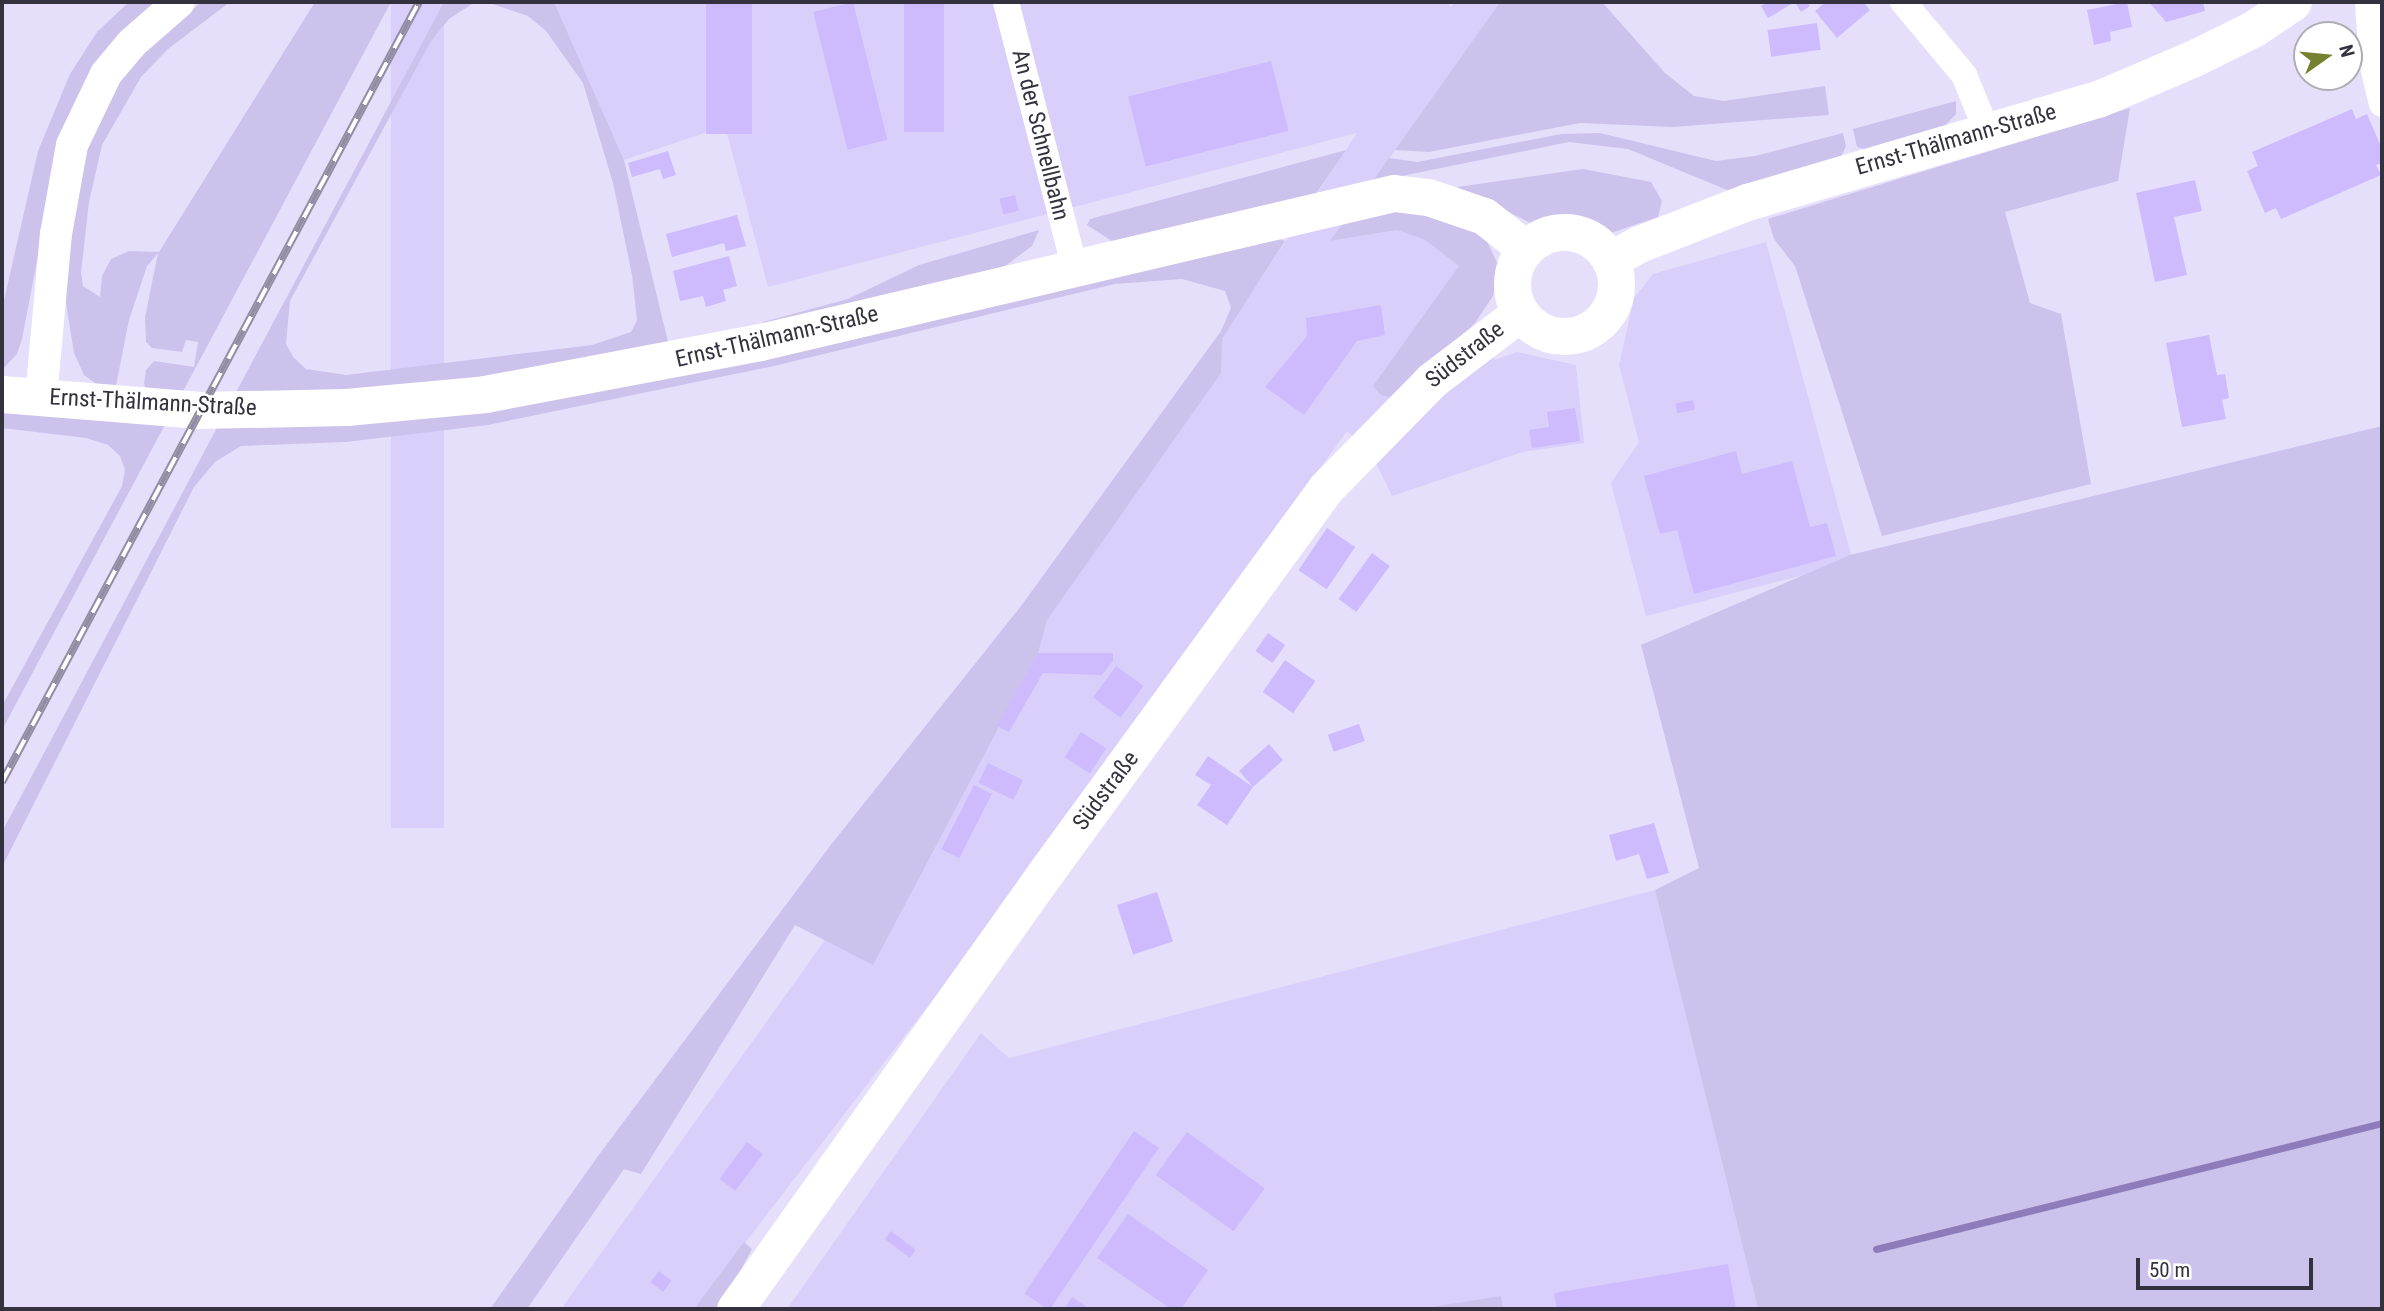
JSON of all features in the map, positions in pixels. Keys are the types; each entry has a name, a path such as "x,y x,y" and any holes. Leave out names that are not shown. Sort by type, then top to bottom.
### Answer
{"main road":[{"name":"Ernst-Thälmann-Straße","path":"1610,260 1639,244 1746,202 1987,131 2151,78 2253,29 2293,2"},
{"name":"Ernst-Thälmann-Straße","path":"2,394 201,410 346,407 485,394 634,369 1394,193 1429,197 1484,216 1526,250"},
{"path":"1576,233 1596,244 1610,260 1616,277 1609,311 1583,333 1548,334 1520,313 1512,283 1526,250 1547,235 1576,233"},
{"name":"Südstraße","path":"736,1309 1046,872 1326,488 1432,380 1520,313"}],"street":[{"path":"41,398 56,234 72,145 106,74 132,43 179,2"},
{"name":"An der Schnellbahn","path":"1006,2 1075,268"},
{"path":"1903,2 1964,75 1987,131"},
{"path":"2368,2 2372,63 2382,104"}],"shaded area":[{"path":"129,2 160,2 54,173 22,339 17,354 2,370 2,309 38,151 70,74 97,32"},
{"path":"202,2 230,2 168,49 141,77 102,145 89,202 81,273 83,286 100,297 102,276 111,259 129,251 159,252 315,2 391,2 180,397 146,390 144,384 146,370 154,361 194,367 198,342 186,340 182,352 152,348 146,342 145,317 158,253 147,266 129,320 116,386 102,388 84,375 74,353 64,290 70,214 90,130 109,93 140,52"},
{"path":"391,2 444,2 444,828 391,828"},
{"path":"444,2 475,2 449,19 431,41 290,301 286,344 294,358 306,369 346,375 592,345 631,332 637,320 632,275 613,183 583,83 546,31 528,16 486,2 554,2 624,160 670,350 469,384 233,398"},
{"path":"554,2 1447,2 1451,7 1455,2 1500,2 1331,241 1397,230 1425,240 1459,266 1458,307 1495,360 1517,352 1576,365 1584,443 1523,452 1392,496 1371,453 1347,431 937,994 694,1309 561,1309 825,940 1357,133 768,287 725,126 624,160"},
{"path":"1500,2 1602,2 1665,73 1694,96 1724,101 1825,86 1829,115 1673,127 1580,123 1429,152 1395,150"},
{"path":"1956,101 1956,114 1942,129 1869,151 1857,147 1853,129"},
{"path":"2130,108 2118,181 2005,212 2030,303 2061,314 2091,484 1882,536 1795,266 1774,239 1768,219"},
{"path":"1600,133 1716,161 1755,156 1843,133 1846,146 1840,159 1732,192 1628,149 1569,142 1372,182 1389,158 1417,162 1561,134"},
{"path":"1346,150 1311,201 1115,243 1087,225 1090,219"},
{"path":"1583,169 1651,182 1662,201 1658,217 1605,235 1564,222 1535,225 1457,187"},
{"path":"1377,209 1450,217 1486,239 1500,269 1493,296 1475,323 1392,398 1381,395 1373,386 1459,266 1425,240 1397,230 1330,241 1350,214"},
{"path":"1039,230 1032,246 1004,267 765,328 763,322 848,299 919,265"},
{"path":"1274,237 1285,241 1222,339 1221,373 1047,620 1038,653 873,965 795,925 641,1174 624,1169 527,1309 490,1309 598,1156 830,846 1021,606 1221,331 1231,308 1225,291 1182,279 1115,284 774,366 488,425 346,442 241,446 215,462 194,487 2,867 2,832 220,422 351,419"},
{"path":"1766,242 1853,562 1646,616 1611,483 1639,442 1619,365 1634,298 1653,274"},
{"path":"2,402 168,419 2,730 2,706 122,486 125,470 120,456 108,445 86,438 2,428"},
{"path":"2382,426 2382,1309 1758,1309 1655,890 1699,868 1641,645 1850,555"},
{"path":"1655,890 1758,1309 787,1309 981,1033 1009,1058"},
{"path":"744,1242 752,1249 720,1309 694,1309"},
{"path":"1501,1296 1503,1309 1419,1309"}],"building":[{"path":"706,2 752,2 752,134 706,134"},
{"path":"853,2 887,140 848,150 813,12"},
{"path":"904,2 944,2 944,132 904,132"},
{"path":"1767,2 1795,2 1768,18 1761,6"},
{"path":"1795,2 1807,2 1810,6 1801,12"},
{"path":"1826,2 1863,2 1870,10 1837,38 1815,11"},
{"path":"2127,2 2132,27 2110,32 2111,41 2094,45 2087,10"},
{"path":"2149,2 2203,2 2205,11 2166,22"},
{"path":"1817,23 1821,50 1771,57 1767,30"},
{"path":"1271,61 1288,131 1146,166 1128,97"},
{"path":"2352,109 2356,119 2367,114 2382,149 2382,163 2376,165 2381,175 2281,219 2276,208 2265,213 2247,171 2258,166 2252,152"},
{"path":"668,151 676,175 663,179 660,169 632,177 628,163"},
{"path":"2195,180 2202,211 2174,217 2187,275 2155,282 2136,193"},
{"path":"1015,195 1019,211 1003,214 999,199"},
{"path":"737,215 746,246 726,251 724,243 672,257 666,234"},
{"path":"729,256 737,286 723,290 726,301 706,307 703,296 680,301 673,271"},
{"path":"1381,305 1385,335 1357,341 1304,415 1265,387 1307,336 1306,318"},
{"path":"2209,335 2217,375 2225,374 2229,398 2222,400 2226,419 2182,427 2166,343"},
{"path":"1693,400 1695,410 1677,413 1675,403"},
{"path":"1575,408 1580,441 1532,448 1529,430 1549,427 1547,412"},
{"path":"1736,451 1742,474 1792,461 1810,527 1827,523 1836,556 1694,594 1677,530 1660,534 1644,476"},
{"path":"1327,528 1355,547 1327,589 1298,570"},
{"path":"1372,553 1390,566 1356,612 1338,599"},
{"path":"1268,633 1285,645 1273,663 1255,651"},
{"path":"1038,653 1113,653 1113,661 1102,675 1043,673 1009,732 997,726"},
{"path":"1285,660 1315,681 1293,713 1263,692"},
{"path":"1116,666 1144,686 1121,718 1093,698"},
{"path":"1359,724 1365,741 1334,752 1328,735"},
{"path":"1081,732 1106,748 1090,773 1065,757"},
{"path":"1269,744 1283,760 1253,787 1239,771"},
{"path":"1208,756 1253,787 1227,825 1197,805 1211,785 1195,775"},
{"path":"988,763 1023,780 1013,800 978,783"},
{"path":"974,785 992,794 959,858 941,849"},
{"path":"1654,823 1669,873 1647,879 1639,854 1616,861 1609,835"},
{"path":"1157,892 1173,941 1133,954 1117,905"},
{"path":"1134,1131 1159,1148 1050,1309 1024,1293"},
{"path":"1187,1132 1265,1188 1234,1231 1156,1175"},
{"path":"747,1142 763,1154 735,1191 719,1179"},
{"path":"1128,1214 1208,1270 1181,1309 1171,1309 1097,1258"},
{"path":"891,1231 916,1250 910,1258 885,1239"},
{"path":"1728,1264 1736,1309 1557,1309 1554,1293"},
{"path":"659,1271 672,1281 663,1292 650,1282"},
{"path":"1072,1297 1090,1309 1064,1309"}],"waterway":[{"path":"1876,1249 2382,1123"}],"railway":[{"path":"2,782 419,2"}]}
